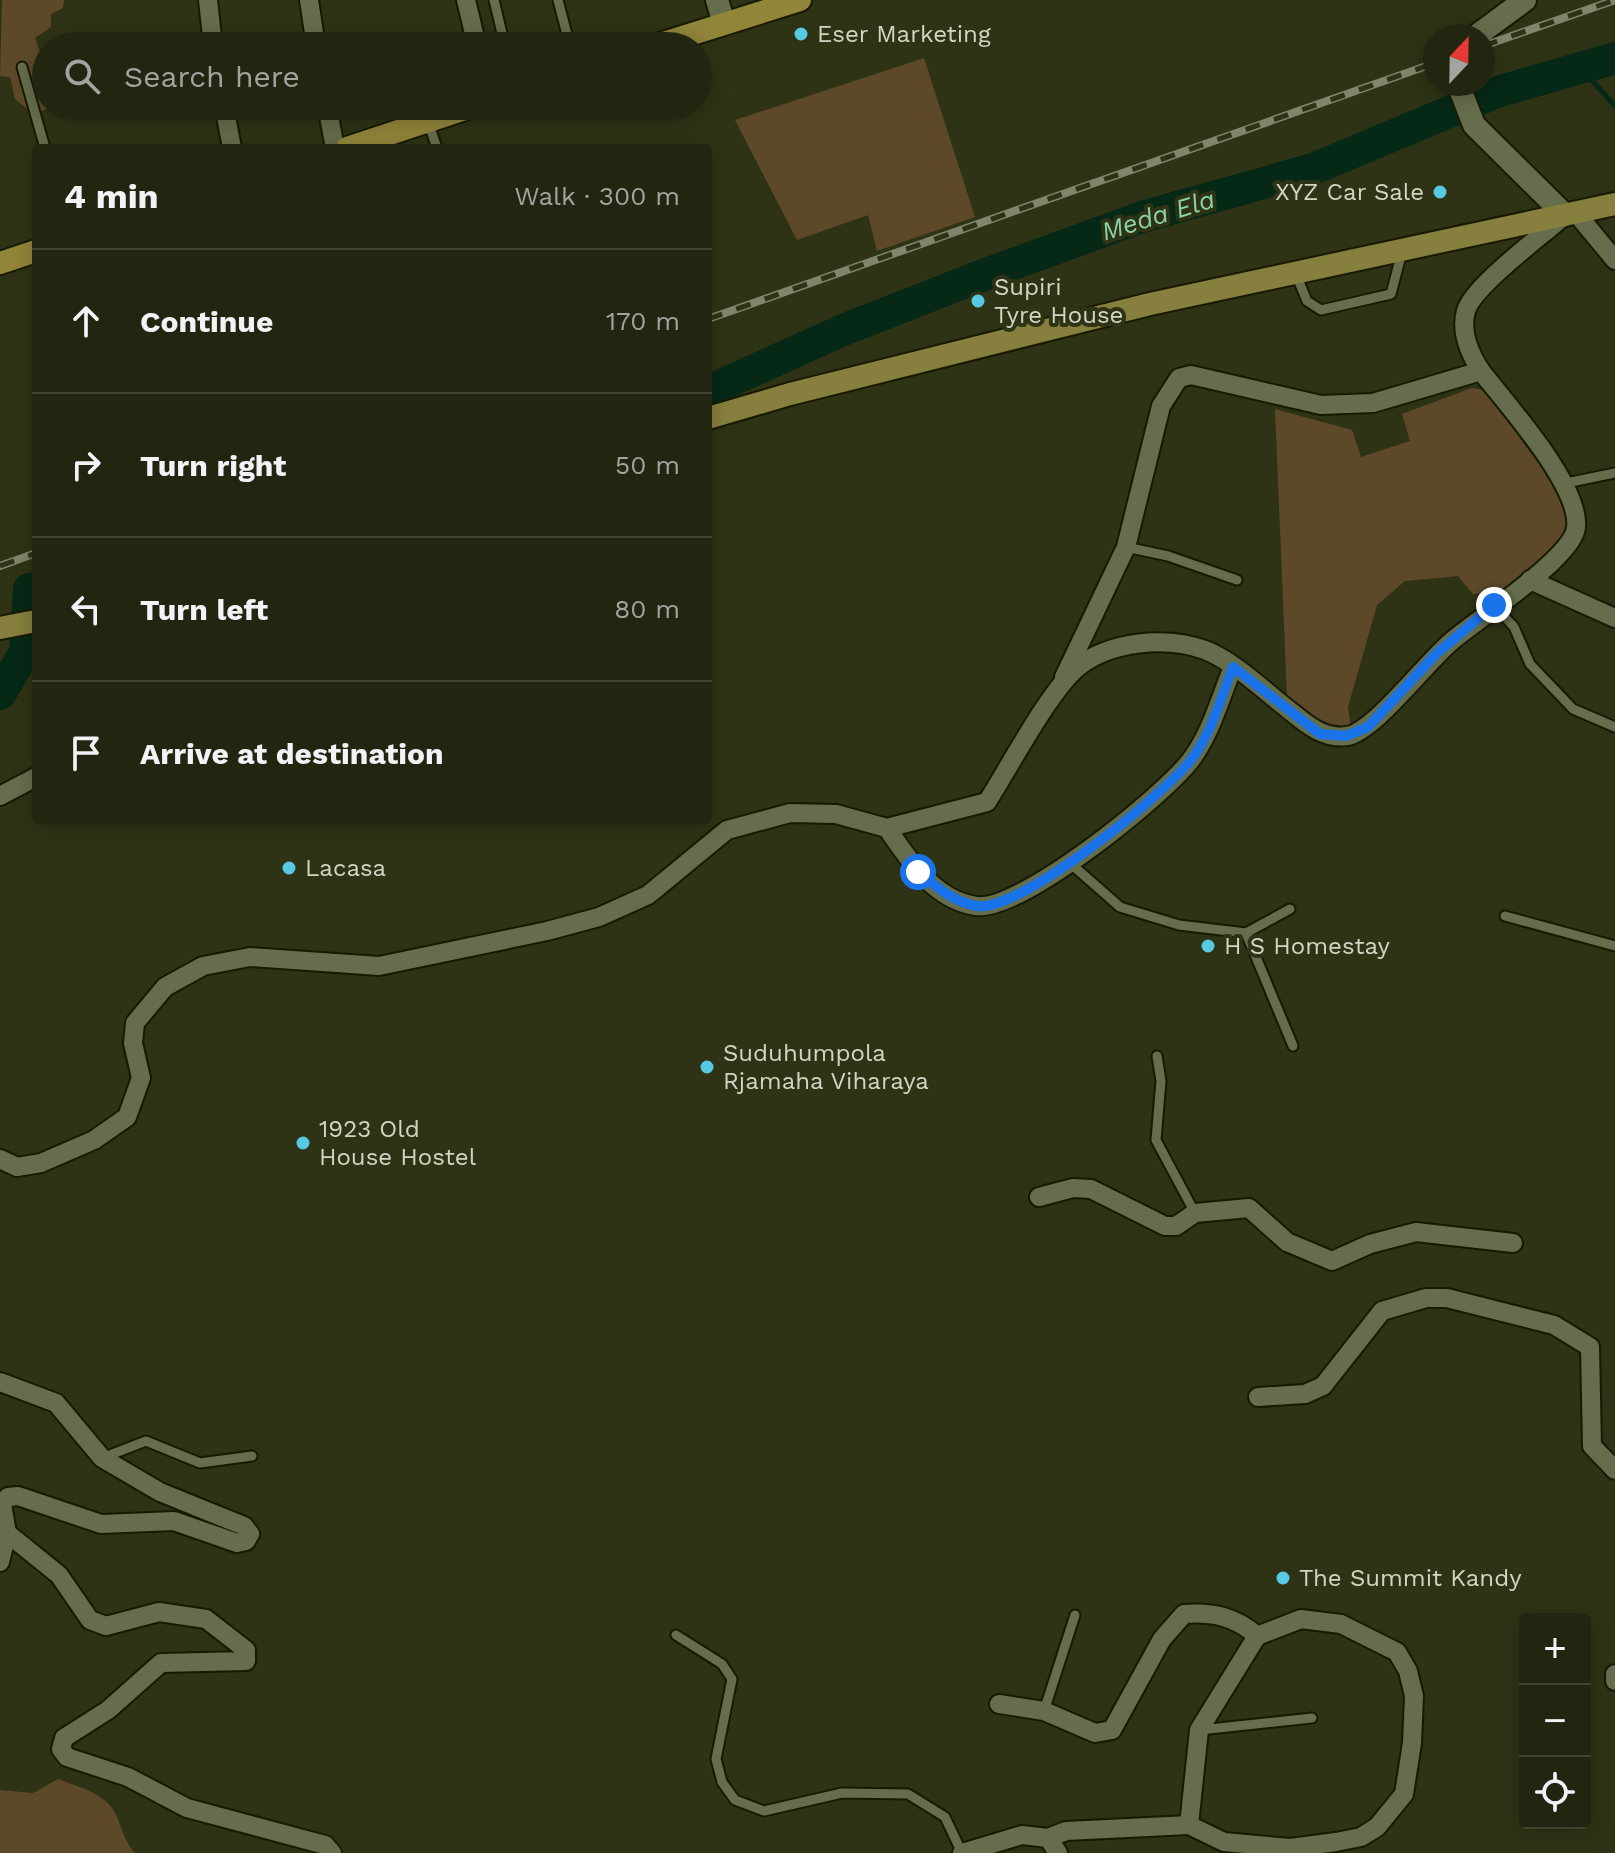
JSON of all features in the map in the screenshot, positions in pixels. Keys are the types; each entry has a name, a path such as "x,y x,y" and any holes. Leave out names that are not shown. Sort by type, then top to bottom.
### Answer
{"highway":[{"path":"697,32 800,0"},
{"path":"359,144 434,120"},
{"path":"0,263 32,252"}],"main road":[{"path":"712,417 790,394 1052,329 1295,272 1615,204"}],"street":[{"path":"208,0 211,32"},
{"path":"309,0 314,32"},
{"path":"466,0 474,32"},
{"path":"717,0 724,23"},
{"path":"1492,24 1525,0"},
{"path":"1462,96 1471,119 1615,260"},
{"path":"227,120 231,144"},
{"path":"330,120 334,144"},
{"path":"1056,693 1078,667 1109,650 1157,642 1205,650 1233,667 1320,734 1346,736 1368,727 1436,654 1494,605 1530,580 1571,542 1576,526 1566,483 1481,371 1470,353 1465,330 1466,310 1494,276 1571,214"},
{"path":"0,1159 17,1167 41,1163 94,1140 127,1117 141,1078 133,1043 135,1023 165,987 203,966 250,957 379,966 547,931 599,917 648,895 727,830 790,813 836,814 887,828 987,802 1056,693 1126,547 1161,406 1179,378 1191,375 1321,405 1373,403 1481,371"},
{"path":"1530,580 1615,618"},
{"path":"887,828 918,872 947,896 978,907 1011,900 1070,863 1190,762 1207,732 1233,667"},
{"path":"0,796 32,779"},
{"path":"1039,1197 1073,1188 1091,1189 1165,1226 1176,1226 1195,1213 1249,1208 1287,1242 1332,1261 1370,1244 1416,1232 1513,1243"},
{"path":"1258,1397 1305,1394 1323,1386 1382,1311 1426,1298 1447,1298 1554,1325 1590,1347 1592,1446 1615,1470"},
{"path":"0,1382 56,1403 102,1458 160,1492 244,1526 250,1534 246,1541 237,1543 174,1521 101,1524 4,1493 2,1504 7,1533 0,1562"},
{"path":"7,1533 59,1575 90,1620 106,1626 159,1612 206,1619 246,1650 246,1661 161,1663 108,1710 64,1738 61,1749 67,1757 128,1777 187,1808 325,1845 332,1853"},
{"path":"999,1704 1044,1711 1095,1733 1112,1730 1162,1639 1184,1614 1205,1613 1241,1621 1257,1636"},
{"path":"962,1853 1022,1835 1053,1845 1066,1831 1189,1825 1224,1842 1290,1848 1361,1837 1377,1827 1404,1794 1412,1743 1414,1696 1408,1671 1397,1652 1341,1624 1301,1619 1257,1636 1199,1730 1189,1825"},
{"path":"1615,1674 1615,1681"}],"lane":[{"path":"494,0 502,32"},
{"path":"558,0 566,32"},
{"path":"22,67 32,102"},
{"path":"37,120 44,144"},
{"path":"428,122 436,144"},
{"path":"1295,272 1307,301 1321,310 1387,297 1394,291 1402,249"},
{"path":"1566,483 1615,473"},
{"path":"1126,547 1168,556 1237,580"},
{"path":"1494,605 1514,627 1530,664 1573,709 1615,727"},
{"path":"1070,863 1120,907 1179,925 1246,933 1290,909"},
{"path":"1505,916 1615,946"},
{"path":"1246,933 1293,1046"},
{"path":"1157,1056 1161,1081 1156,1140 1195,1213"},
{"path":"102,1458 146,1441 200,1463 252,1456"},
{"path":"1044,1711 1075,1615"},
{"path":"676,1635 722,1664 732,1679 716,1759 722,1782 735,1800 764,1811 842,1793 908,1794 945,1817 962,1853"},
{"path":"1199,1730 1312,1718"}],"shaded area":[{"path":"2,0 64,0 63,8 51,14 51,27 44,32 32,32 32,113 15,99 10,77 0,76"},
{"path":"924,58 975,217 877,251 868,215 797,240 735,120"},
{"path":"1472,388 1484,390 1568,502 1573,529 1548,571 1498,593 1473,594 1458,576 1405,581 1377,605 1348,707 1351,728 1311,725 1287,697 1275,409 1352,430 1361,457 1410,441 1402,414"},
{"path":"58,1779 104,1799 117,1816 135,1853 0,1853 0,1790 33,1793"}],"waterway":[{"name":"Meda Ela","path":"712,389 843,330 986,274 1142,217 1313,169 1497,92 1615,58"},
{"path":"1581,68 1615,106"},
{"name":"Meda Ela","path":"0,694 25,652 29,589 32,589"}],"railway":[{"path":"1495,42 1615,0"},
{"path":"712,318 1423,67"},
{"path":"0,566 32,554"}],"place":[{"name":"Eser Marketing","path":"801,34"},
{"name":"XYZ Car Sale","path":"1440,192"},
{"name":"Supiri Tyre House","path":"978,301"},
{"name":"Lacasa","path":"289,868"},
{"name":"H S Homestay","path":"1208,946"},
{"name":"Suduhumpola Rjamaha Viharaya","path":"707,1067"},
{"name":"1923 Old House Hostel","path":"303,1143"},
{"name":"The Summit Kandy","path":"1283,1578"}],"route":[{"path":"918,872 947,896 978,907 1011,900 1070,863 1190,762 1207,732 1233,667 1320,734 1346,736 1368,727 1436,654 1494,605"}]}
